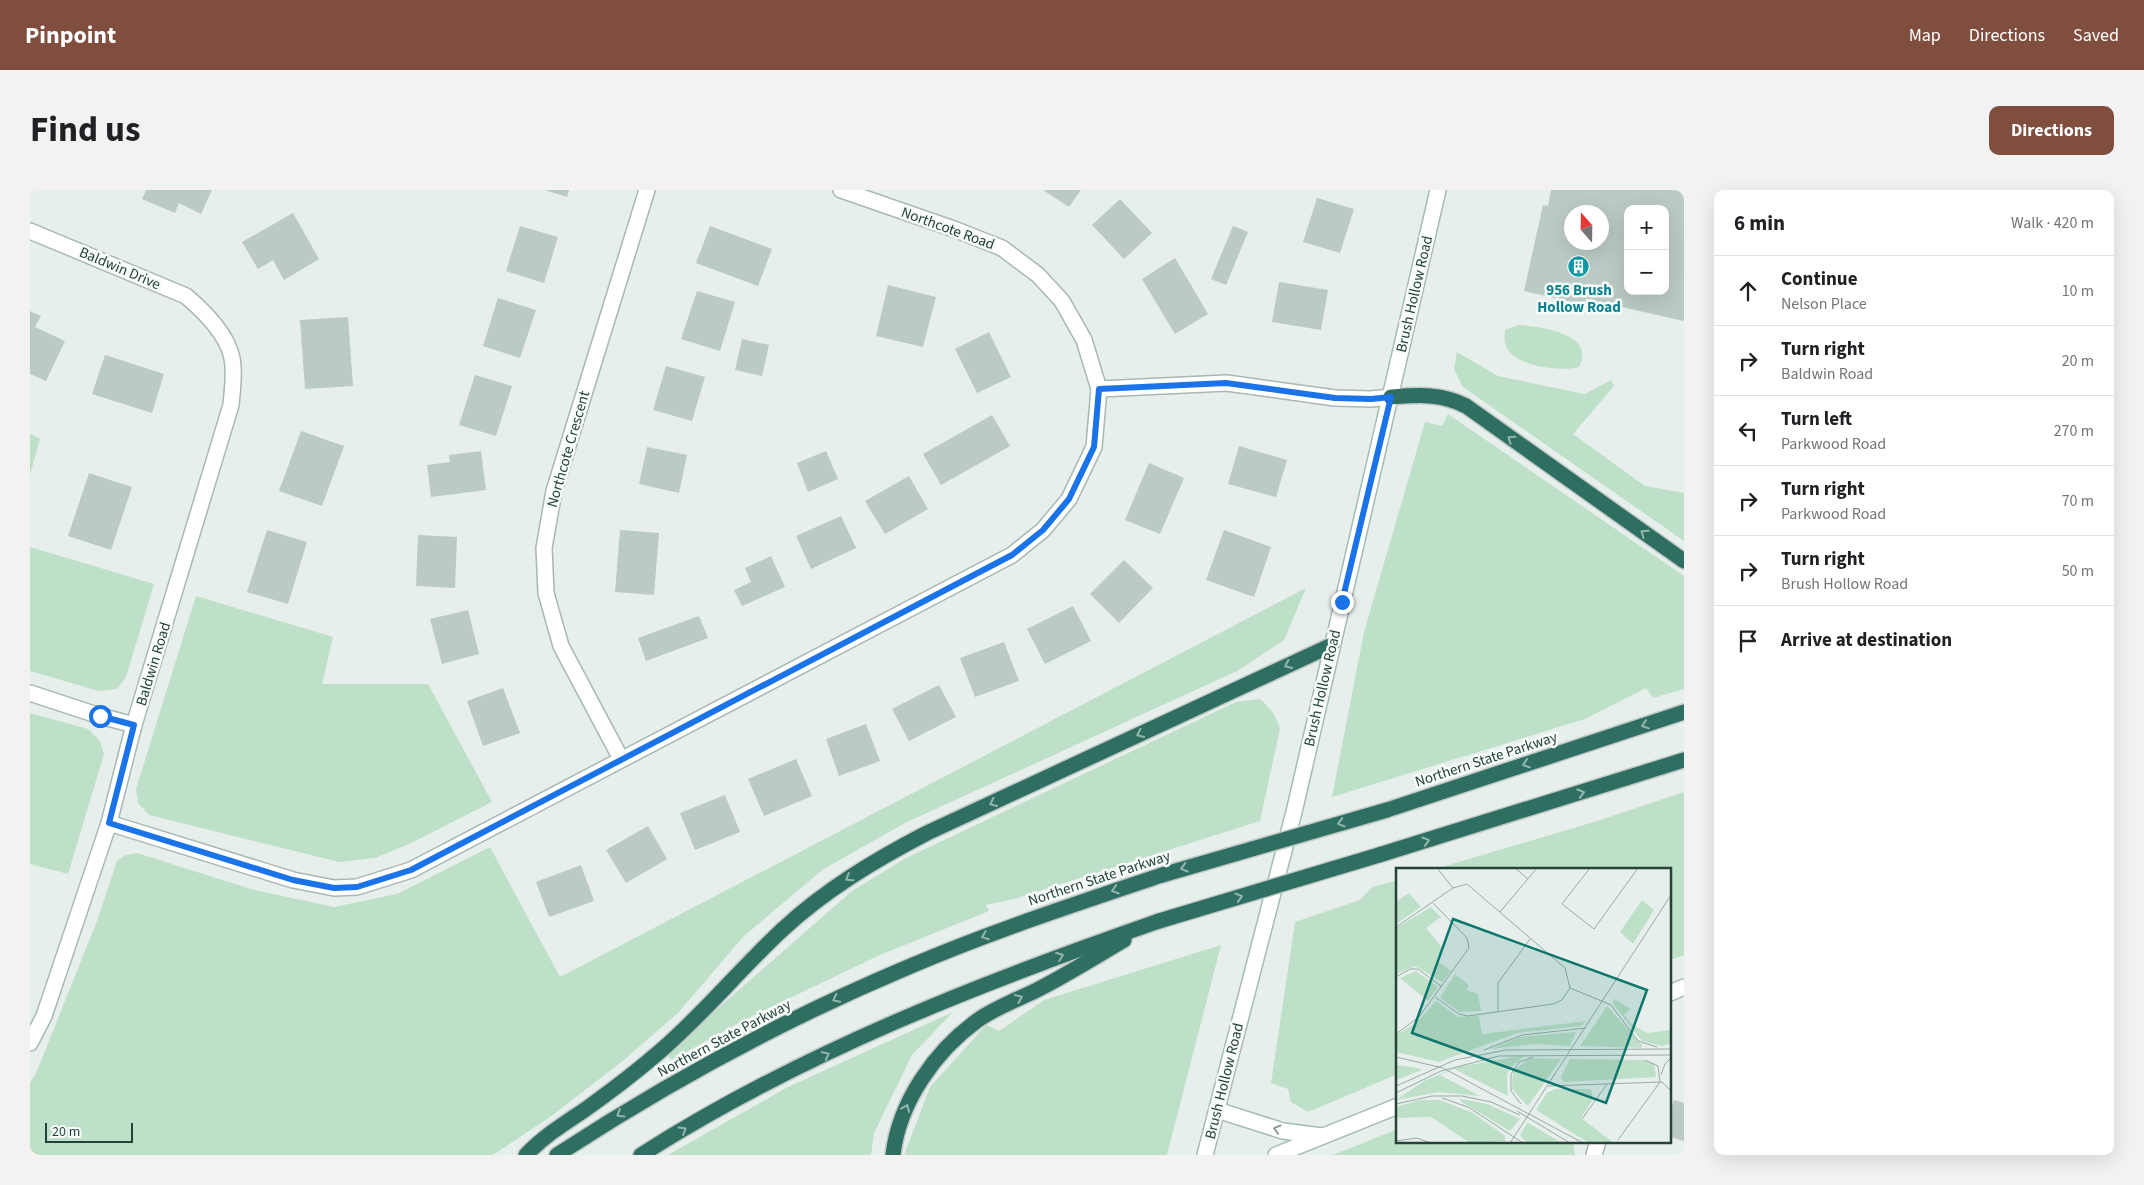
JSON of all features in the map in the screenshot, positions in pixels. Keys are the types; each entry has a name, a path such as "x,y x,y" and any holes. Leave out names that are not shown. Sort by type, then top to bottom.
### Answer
{"highway":[{"path":"1391,397 1432,395 1454,400 1466,406 1684,561"},
{"path":"526,1155 541,1139 622,1083 657,1054 711,1005 759,952 784,928 837,886 868,866 927,833 1332,645"},
{"name":"Northern State Parkway","path":"557,1155 624,1112 786,1024 914,964 1031,918 1162,875 1387,810 1684,712"},
{"path":"641,1155 754,1090 869,1034 1025,968 1159,921 1380,855 1684,760"},
{"path":"1618,781 1684,766"},
{"path":"893,1155 899,1127 907,1104 932,1064 959,1034 996,1009 1035,991 1159,921"}],"street":[{"name":"Northcote Crescent","path":"621,760 561,646 546,593 544,548 554,492 647,190"},
{"name":"Northcote Road","path":"841,190 954,229 1002,248 1038,275 1062,301 1084,340 1099,389"},
{"name":"Brush Hollow Road","path":"1205,1155 1294,812 1438,190"},
{"name":"Baldwin Drive","path":"30,231 186,296 206,313"},
{"name":"Baldwin Road","path":"30,1043 44,1016 109,823 134,725 231,405 234,364 224,339 206,313"},
{"path":"109,823 293,880 334,888 357,887 411,870 1012,555 1043,530 1069,499 1094,447 1099,389 1226,383 1335,398 1371,399 1391,397"},
{"path":"30,693 134,725"},
{"path":"1672,992 1684,987"},
{"path":"1276,1155 1396,1107"},
{"path":"1216,1110 1282,1131 1326,1136"},
{"path":"1594,1155 1598,1142"}],"green space":[{"path":"1518,325 1552,330 1573,339 1580,347 1582,356 1579,367 1562,369 1541,367 1522,361 1514,356 1506,345 1504,338 1505,330"},
{"path":"1457,352 1498,376 1585,394 1611,380 1614,386 1573,434 1645,486 1684,493 1684,541 1463,387 1454,369"},
{"path":"1448,414 1684,576 1684,689 1653,698 1646,688 1585,719 1332,797 1364,632 1425,422 1442,426"},
{"path":"30,434 40,439 30,475"},
{"path":"30,547 154,584 126,677 117,689 99,691 30,671"},
{"path":"1306,588 1284,640 1237,671 905,823 822,870 743,937 678,1013 624,1060 550,1117 493,1155 30,1155 30,1083 37,1071 97,921 117,861 125,855 137,853 251,889 334,907 397,894 490,847 560,977"},
{"path":"196,596 333,637 322,684 428,684 492,802 409,844 375,858 339,862 149,815 138,803 136,789"},
{"path":"1260,699 1273,712 1280,729 1260,821 1014,899 986,905 989,911 880,955 746,1019 672,1060 666,1054 852,891 906,858 1236,702"},
{"path":"30,713 88,729 100,741 104,754 68,874 30,864"},
{"path":"1684,792 1684,955 1672,959 1672,868 1438,868 1597,821"},
{"path":"1396,881 1396,1075 1308,1112 1291,1102 1288,1089 1271,1083 1295,922 1360,900 1372,887"},
{"path":"1221,945 1167,1155 904,1155 930,1087 986,1025 999,1031 1044,1000"},
{"path":"953,1012 912,1055 874,1133 871,1155 668,1155 788,1087"},
{"path":"1396,1130 1396,1142 1573,1142 1575,1155 1333,1155"}],"building":[{"path":"146,190 212,190 201,214 179,203 175,213 142,199"},
{"path":"545,190 569,190 567,197"},
{"path":"1043,190 1081,190 1069,207"},
{"name":"956 Brush Hollow Road","path":"1551,190 1684,190 1684,321 1586,299 1585,305 1524,291 1543,205 1548,206"},
{"path":"1317,198 1354,209 1340,253 1303,242"},
{"path":"1120,199 1152,233 1124,259 1092,225"},
{"path":"293,213 319,259 284,280 273,260 258,269 242,242"},
{"path":"520,226 558,237 544,283 506,271"},
{"path":"710,226 772,249 758,286 696,263"},
{"path":"1233,226 1248,232 1226,285 1211,279"},
{"path":"1175,258 1208,314 1175,334 1142,279"},
{"path":"1279,282 1328,290 1321,330 1272,322"},
{"path":"888,285 936,297 923,347 876,336"},
{"path":"697,291 735,302 720,351 681,339"},
{"path":"498,298 536,310 520,358 483,346"},
{"path":"30,311 41,316 35,327 65,341 46,381 30,374"},
{"path":"348,317 353,386 305,389 300,320"},
{"path":"989,332 1011,377 977,393 955,349"},
{"path":"742,339 769,345 762,376 735,370"},
{"path":"105,355 164,374 152,413 92,394"},
{"path":"666,366 705,377 692,421 653,410"},
{"path":"475,375 512,386 496,436 459,425"},
{"path":"992,415 1010,446 941,485 923,454"},
{"path":"301,431 344,446 322,506 279,491"},
{"path":"1239,446 1287,460 1276,497 1228,484"},
{"path":"647,447 687,455 679,493 639,484"},
{"path":"481,451 486,490 431,497 427,465 450,462 449,455"},
{"path":"826,451 838,479 808,492 797,463"},
{"path":"1149,463 1184,478 1160,534 1125,520"},
{"path":"89,473 132,487 111,550 68,536"},
{"path":"909,476 928,509 885,534 865,501"},
{"path":"841,516 856,548 811,569 796,536"},
{"path":"267,530 307,542 288,604 247,592"},
{"path":"620,530 659,533 654,595 615,592"},
{"path":"1224,530 1271,547 1254,597 1206,580"},
{"path":"418,535 457,537 455,588 416,586"},
{"path":"771,556 785,587 742,606 734,590 751,582 745,568"},
{"path":"1124,560 1153,588 1119,623 1090,594"},
{"path":"1073,606 1091,641 1045,664 1027,629"},
{"path":"468,610 479,654 442,664 430,619"},
{"path":"699,616 708,638 646,661 638,638"},
{"path":"1004,642 1019,681 975,697 960,658"},
{"path":"939,685 956,717 909,741 892,709"},
{"path":"503,688 520,733 483,746 467,701"},
{"path":"866,724 880,761 839,776 826,739"},
{"path":"796,759 812,796 764,816 748,779"},
{"path":"725,795 740,832 695,850 680,813"},
{"path":"648,826 667,859 626,883 606,850"},
{"path":"581,865 594,901 549,917 536,882"},
{"path":"1674,1100 1684,1103 1684,1141 1672,1138 1672,1106"}],"place":[{"name":"956 Brush Hollow Road","path":"1579,267"}],"route":[{"path":"100,716 134,725 109,823 293,880 334,888 357,887 411,870 1012,555 1043,530 1069,499 1094,447 1099,389 1226,383 1335,398 1371,399 1391,397 1342,602"}]}
